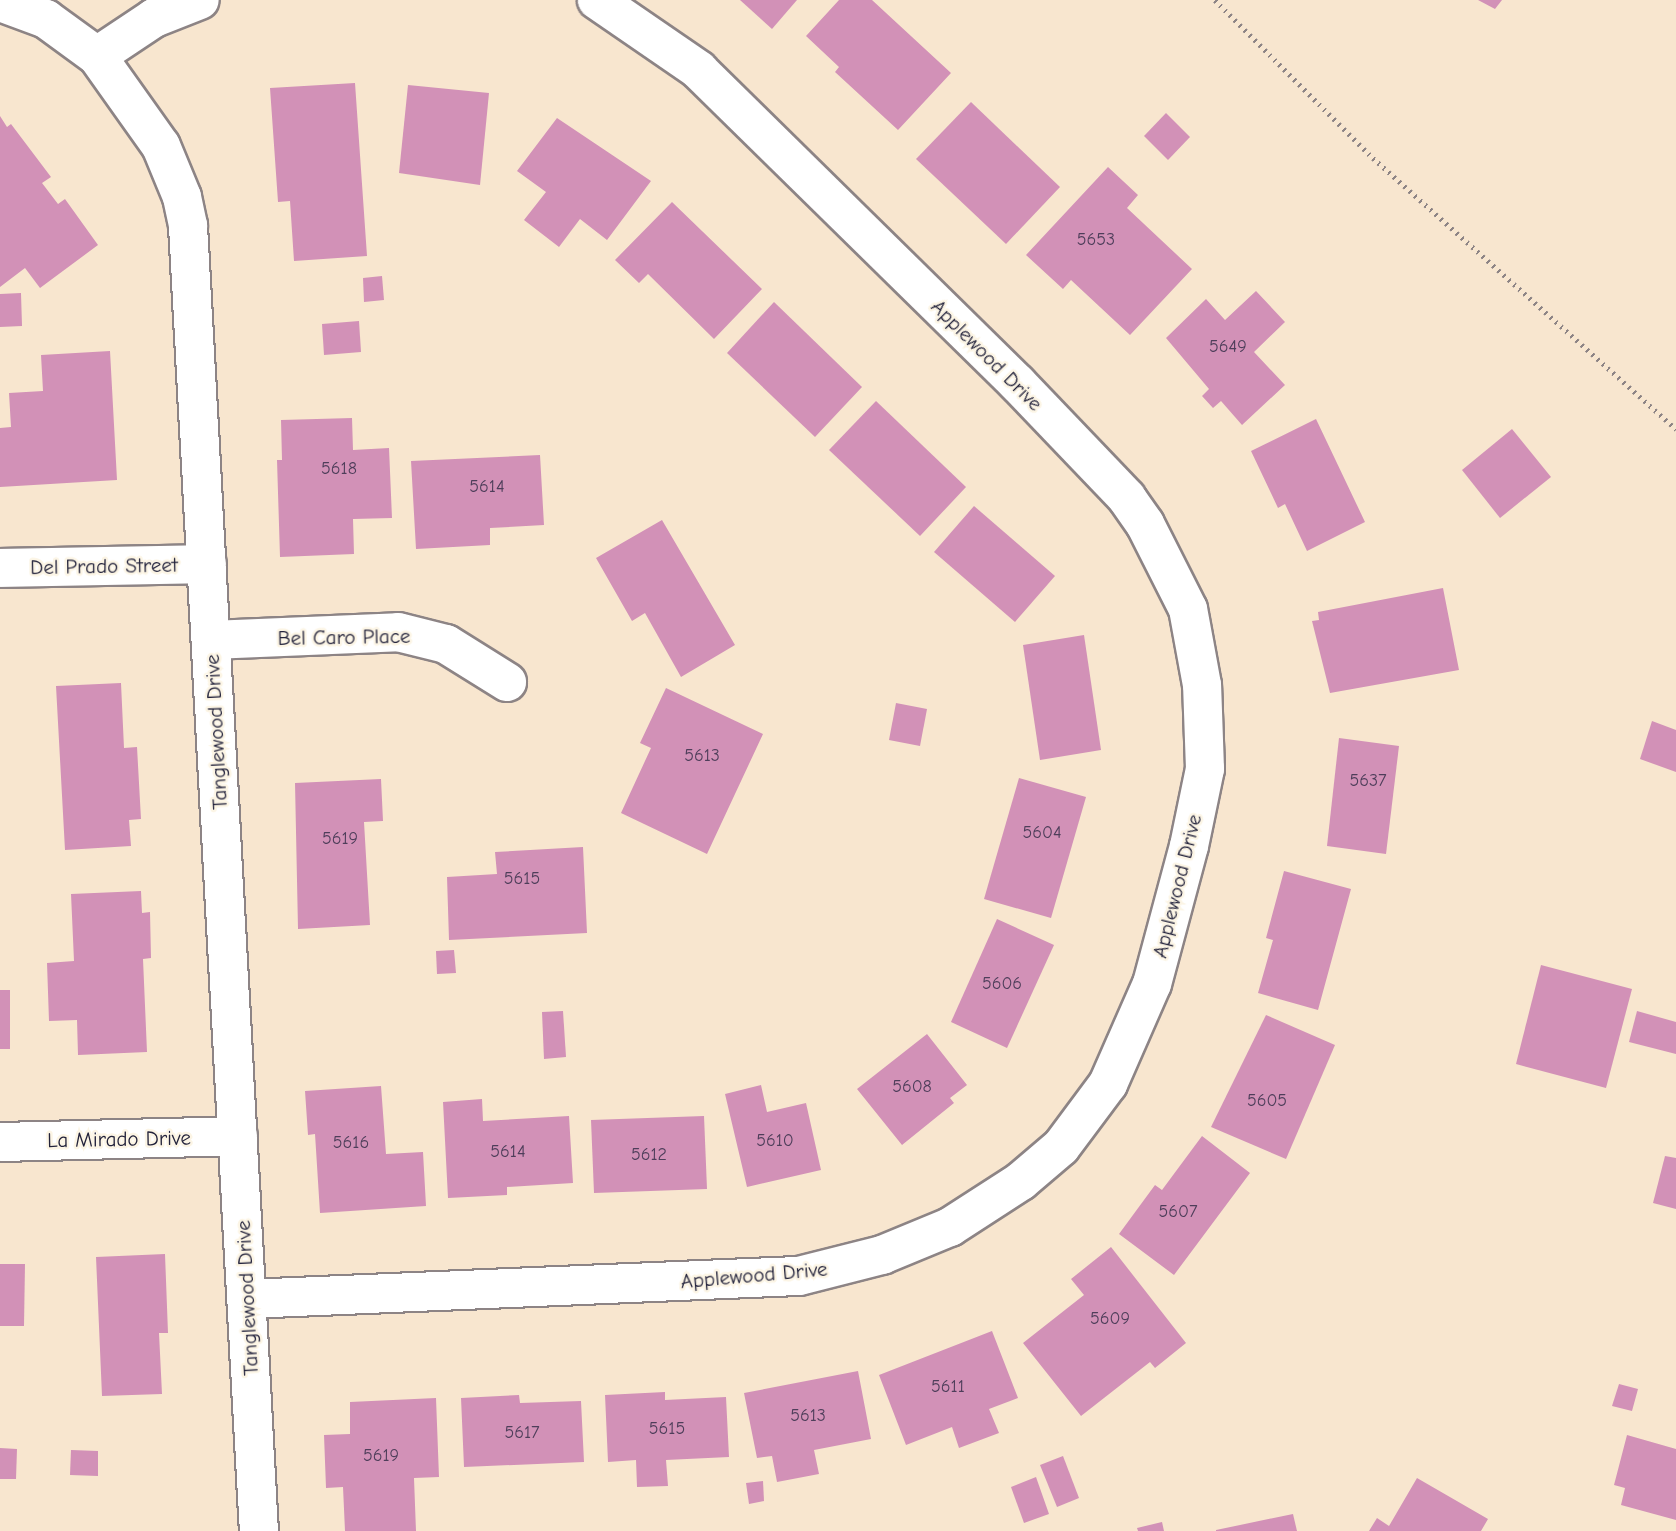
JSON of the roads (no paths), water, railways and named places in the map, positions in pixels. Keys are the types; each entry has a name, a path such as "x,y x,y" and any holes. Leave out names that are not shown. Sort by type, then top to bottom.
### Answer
{"street":[{"path":"97,56 154,18 200,0"},
{"name":"Applewood Drive","path":"247,1299 799,1276 883,1255 950,1227 1021,1181 1061,1147 1108,1084 1152,984 1189,846 1205,769 1202,685 1188,609 1145,524 1127,498 1017,383 699,70 597,0"},
{"name":"Tanglewood Drive","path":"14,3 46,19 97,56 161,146 182,197 190,254 259,1531"},
{"name":"Del Prado Street","path":"0,568 207,564"},
{"name":"Bel Caro Place","path":"211,640 398,632 446,644 507,682"},
{"name":"La Mirado Drive","path":"0,1142 238,1136"}]}
